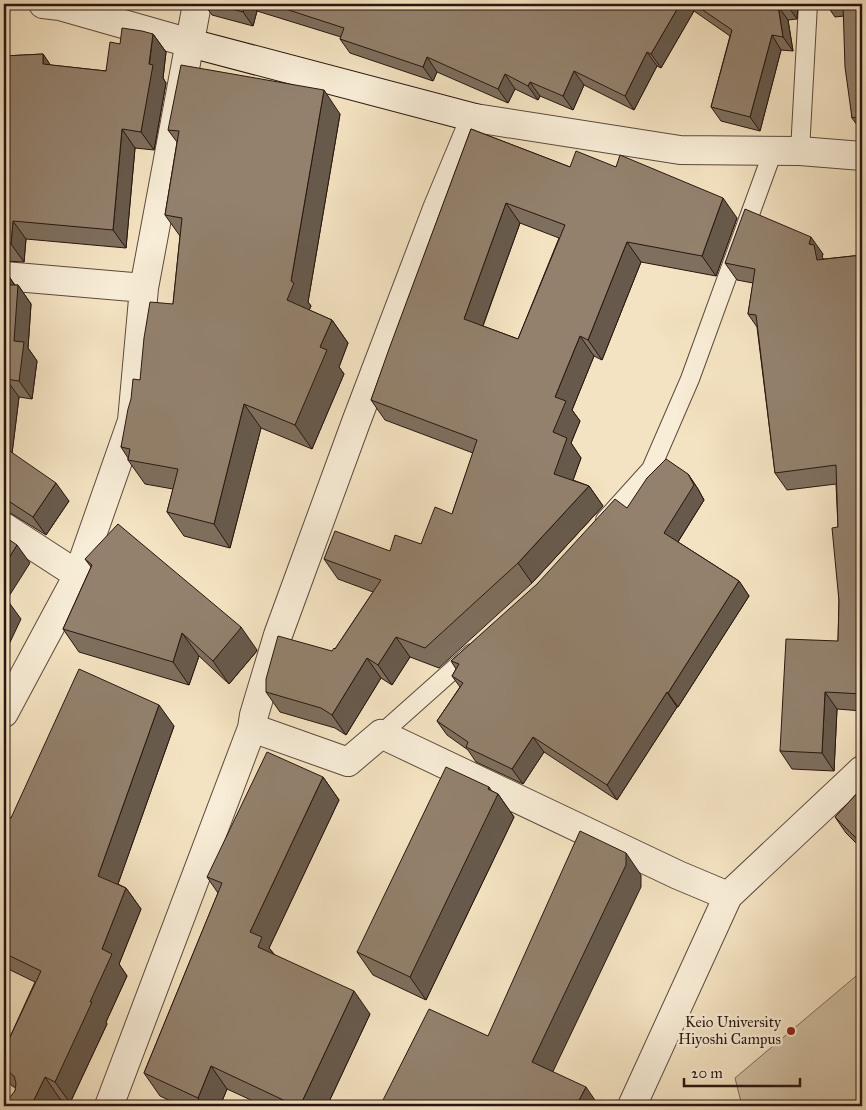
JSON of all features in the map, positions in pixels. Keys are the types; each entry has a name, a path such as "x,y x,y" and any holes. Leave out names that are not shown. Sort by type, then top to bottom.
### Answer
{"street":[{"path":"43,4 60,6 190,43 475,118 680,150 800,151 862,156"},
{"path":"4,714 78,575 132,421 144,288 197,4"},
{"path":"109,1106 252,728 254,715 278,635 356,422 430,227 475,118"},
{"path":"4,276 144,288"},
{"path":"4,527 78,575"},
{"path":"252,728 348,762 381,734 678,875 728,896"},
{"path":"635,1105 728,896 862,770"}],"lane":[{"path":"800,151 808,4"},
{"path":"592,534 651,469 690,379 773,151"},
{"path":"381,734 482,643"}],"shaded area":[{"path":"862,971 862,1106 742,1106 735,1078"}],"building":[{"path":"213,4 245,4 243,12"},
{"path":"270,4 680,4 651,54 647,52 625,96 574,71 563,96 530,82 528,86 505,74 498,89 427,57 423,67 340,39 344,28"},
{"path":"694,4 787,4 778,6 783,37 772,35 750,117 711,107 732,30"},
{"path":"843,4 862,4 862,116 852,118 845,67"},
{"path":"122,28 153,34 149,64 153,65 141,132 122,129 113,230 13,221 11,244 4,243 4,56 43,54 43,64 106,71 110,42 120,44"},
{"path":"181,65 324,90 291,281 294,283 287,300 332,320 320,347 327,350 295,425 244,404 214,524 167,512 178,469 128,460 130,449 121,447 131,399 133,379 140,380 150,302 173,304 182,218 165,215 179,131 168,130"},
{"path":"471,129 570,167 576,151 616,167 620,155 723,198 702,256 627,242 588,340 580,336 555,397 566,401 553,432 567,438 554,474 589,486 518,563 425,648 396,637 378,665 367,658 332,715 321,708 266,692 266,679 278,636 332,651 335,649 381,580 324,559 335,531 390,551 395,535 421,544 435,507 452,514 477,440 371,400","holes":["506,203 565,225 518,339 464,319"]},
{"path":"745,209 811,237 809,244 814,245 817,260 862,255 862,694 825,692 822,753 780,751 786,639 838,641 839,601 832,528 838,527 836,465 775,473 756,315 748,314 755,269 725,263"},
{"path":"4,274 8,275 7,285 18,285 14,341 24,342 19,381 6,379 4,400"},
{"path":"4,447 56,483 33,517 4,498"},
{"path":"666,459 688,474 694,485 664,533 739,581 607,785 533,737 512,769 466,747 468,742 437,721 463,683 452,676 459,664 451,661 537,584 615,499 627,508 647,478"},
{"path":"118,524 241,627 213,661 182,633 173,662 63,629 92,565 85,559"},
{"path":"4,536 17,545 4,566"},
{"path":"4,598 8,601 4,610"},
{"path":"79,669 159,705 98,876 126,888 102,949 112,954 55,1082 45,1077 31,1106 4,1106 4,1099 10,1097 15,1091 16,1083 14,1076 4,1068 4,1050 41,971 4,953 4,814 11,818"},
{"path":"267,752 323,777 250,932 262,937 258,947 354,991 300,1106 296,1106 211,1066 198,1098 144,1073 222,883 207,877"},
{"path":"446,767 489,787 488,789 498,794 410,977 357,952"},
{"path":"862,788 862,844 835,817"},
{"path":"580,831 626,853 626,865 532,1062 586,1087 576,1106 380,1106 429,1009 488,1036"}],"place":[{"name":"Keio University Hiyoshi Campus","path":"791,1031"}]}
